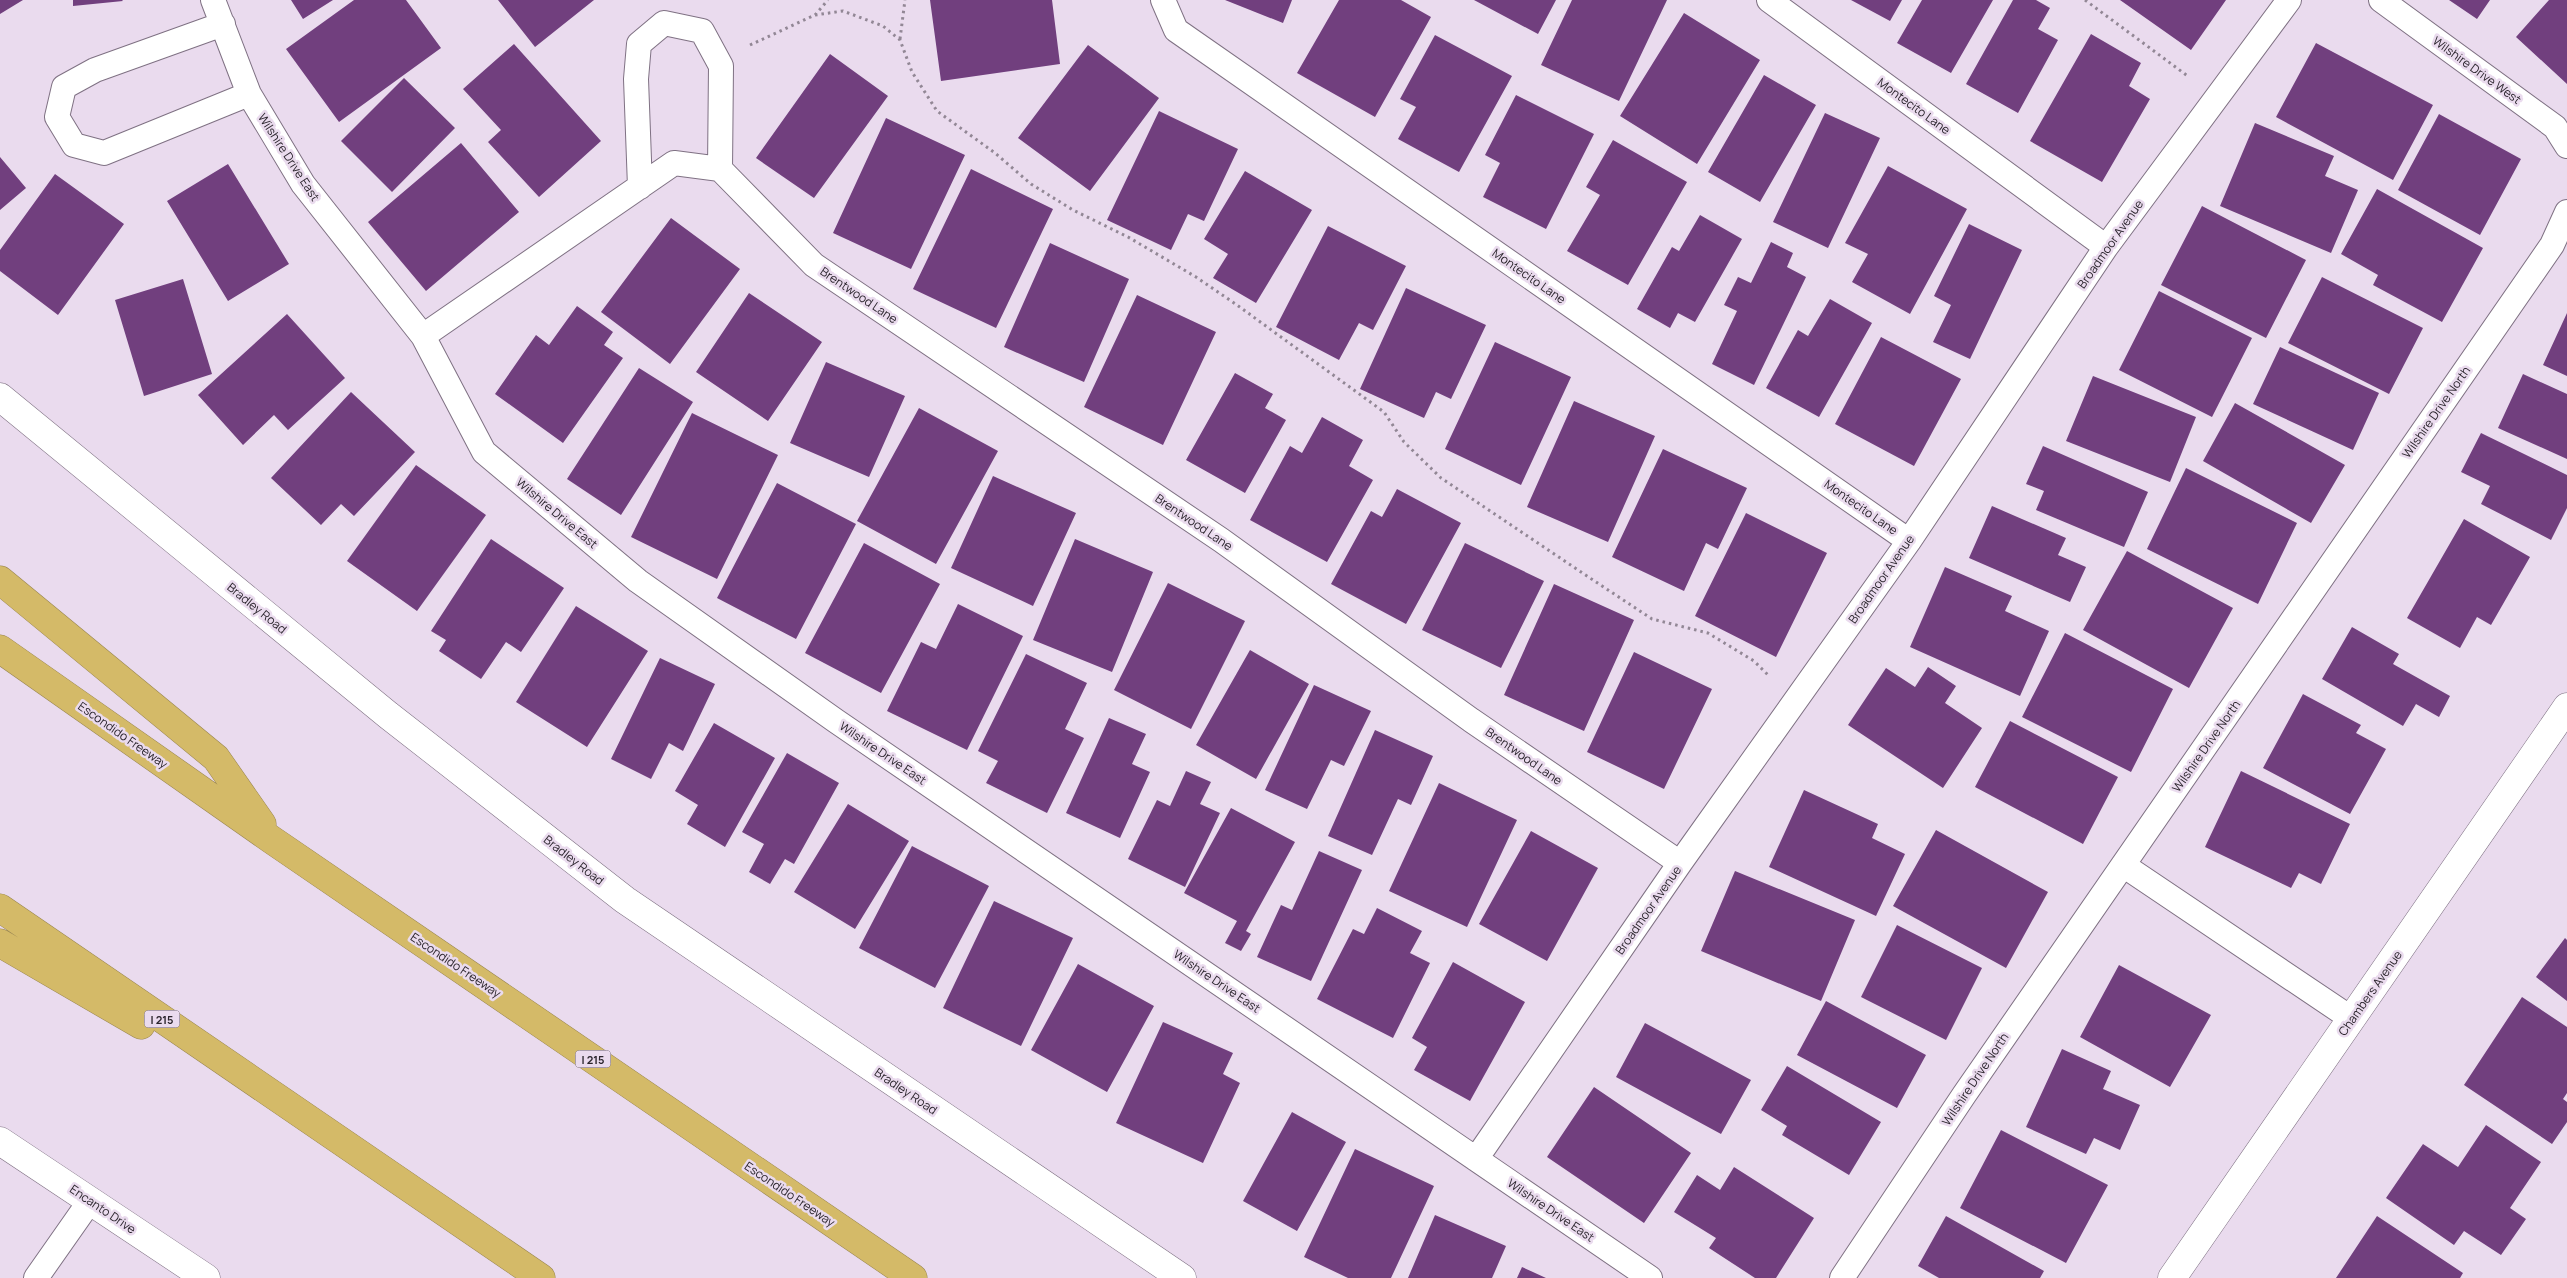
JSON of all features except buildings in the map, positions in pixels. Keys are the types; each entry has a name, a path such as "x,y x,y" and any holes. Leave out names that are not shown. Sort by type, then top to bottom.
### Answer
{"highway":[{"path":"0,580 216,758 272,840"},
{"name":"Escondido Freeway","path":"0,649 272,840 913,1278"},
{"name":"I 215","path":"0,908 541,1278"},
{"path":"0,943 324,1131"}],"street":[{"name":"Bradley Road","path":"0,396 388,715 625,900 1182,1278"},
{"name":"Chambers Avenue","path":"2172,1278 2567,707"},
{"name":"Encanto Drive","path":"2,1148 90,1201 206,1278"}],"lane":[{"name":"Wilshire Drive East","path":"213,0 249,94 303,184 424,336 484,452 638,581 836,720 1650,1278"},
{"name":"Montecito Lane","path":"1163,0 1176,30 1908,540"},
{"name":"Montecito Lane","path":"1769,0 2106,247"},
{"name":"Broadmoor Avenue","path":"1476,1159 1680,863 1908,540 2106,247 2289,0"},
{"name":"Wilshire Drive West","path":"2381,0 2555,127 2567,146"},
{"path":"424,336 640,187 674,163 720,169 721,66 702,32 664,23 639,44 636,79 640,187"},
{"path":"223,24 95,70 64,87 57,117 74,146 104,153 249,94"},
{"name":"Brentwood Lane","path":"720,169 814,265 1221,540 1472,720 1680,863"},
{"name":"Wilshire Drive North","path":"1842,1278 1964,1095 2552,245 2567,212"},
{"path":"2123,865 2352,1019"},
{"path":"36,1278 90,1201"}],"path":[{"path":"815,15 828,0"},
{"path":"905,0 900,40 912,72 937,111 995,153 1031,184 1073,210 1128,237 1212,288 1384,412 1404,442 1440,478 1652,619 1708,633 1754,661 1795,702"},
{"path":"2085,0 2216,97"},
{"path":"717,60 815,15 843,11 883,26 900,40"}]}
